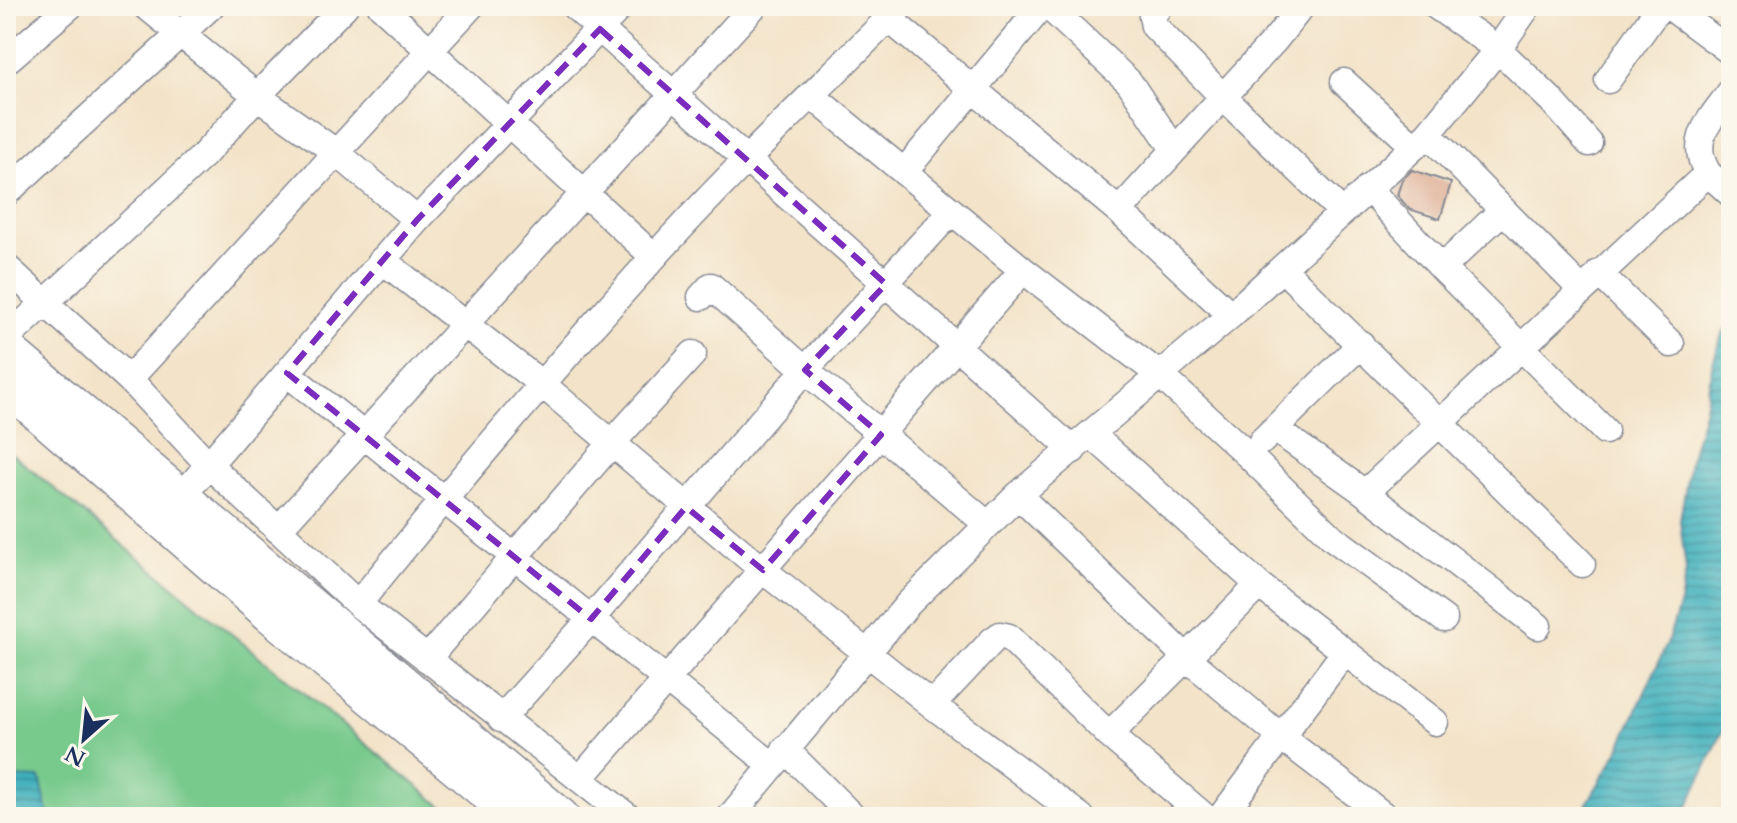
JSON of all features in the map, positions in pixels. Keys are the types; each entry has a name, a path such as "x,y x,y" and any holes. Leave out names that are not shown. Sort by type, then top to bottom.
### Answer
{"highway":[{"path":"6,349 561,817"},
{"path":"6,385 258,605 516,817"}],"street":[{"path":"6,61 70,6"},
{"path":"146,6 257,96 337,153 417,220"},
{"path":"6,193 211,6"},
{"path":"6,339 203,156 345,6"},
{"path":"381,6 654,257"},
{"path":"129,379 471,6"},
{"path":"574,6 958,347 1435,722"},
{"path":"182,496 417,220 621,6"},
{"path":"278,530 754,6"},
{"path":"904,172 1042,6"},
{"path":"1048,6 1129,82 1174,149"},
{"path":"1159,6 1152,16 1154,26 1342,212"},
{"path":"1119,211 1275,40 1302,6"},
{"path":"730,817 908,604 1018,495 1231,315 1421,140 1498,49 1528,6"},
{"path":"1608,80 1660,6"},
{"path":"1669,6 1731,52"},
{"path":"1438,7 1498,49 1551,100 1589,143"},
{"path":"358,604 443,500 654,257 746,159 895,12 973,89 1119,211 1231,315"},
{"path":"1344,82 1421,140 1590,282 1671,344"},
{"path":"1731,91 1700,141 1700,160 1708,173 1731,194"},
{"path":"811,95 1023,270 1161,376 1333,538 1444,619"},
{"path":"1365,493 1708,173"},
{"path":"1368,188 1442,268 1605,431"},
{"path":"1442,268 1503,210"},
{"path":"501,719 805,370 951,212"},
{"path":"382,260 543,385 686,507 932,705 1081,817"},
{"path":"6,267 129,379 208,464 358,604 628,817"},
{"path":"1282,268 1582,564"},
{"path":"580,779 1023,270"},
{"path":"701,297 711,286 987,524"},
{"path":"1247,454 1361,344"},
{"path":"427,659 611,444 693,354"},
{"path":"287,373 667,680 778,757 853,817"},
{"path":"1275,429 1365,493 1538,626"},
{"path":"1018,495 1186,657 1280,736 1386,817"},
{"path":"1109,735 1259,585"},
{"path":"932,705 993,640 1000,635 1009,637 1109,735 1205,817"},
{"path":"1221,817 1344,653"}],"highlighted area":[{"path":"600,29 886,284 805,370 881,435 763,570 686,507 591,619 287,373 417,220"}],"green space":[{"path":"6,449 455,817 6,817"}],"water":[{"path":"1731,321 1731,713 1683,817 1579,817 1618,751 1667,644 1680,603 1686,571 1680,520 1690,461 1705,408 1712,366 1722,334"},
{"path":"6,777 40,778 49,817 6,817"}],"building":[{"path":"1412,170 1451,183 1440,219 1409,209 1397,195 1402,180"}],"waterway":[{"path":"6,734 13,750 6,771"}]}
